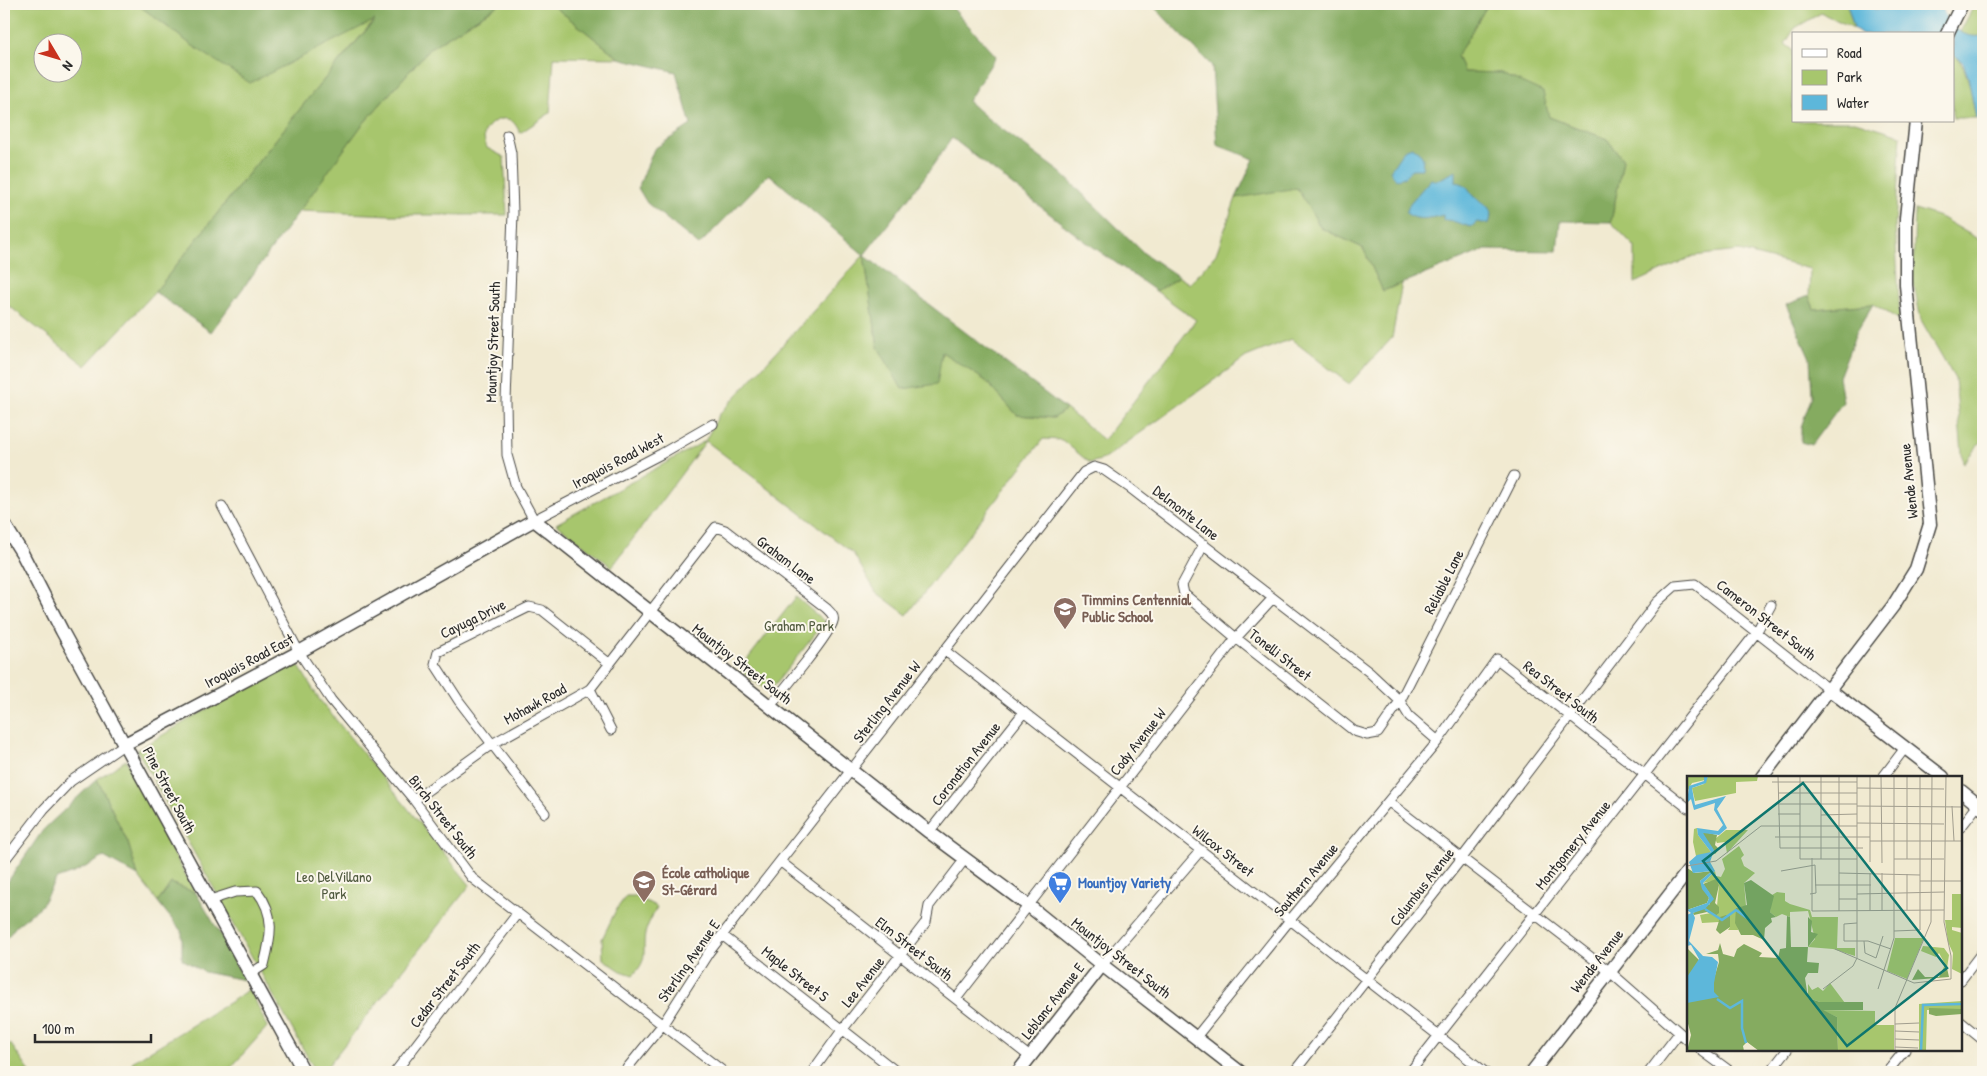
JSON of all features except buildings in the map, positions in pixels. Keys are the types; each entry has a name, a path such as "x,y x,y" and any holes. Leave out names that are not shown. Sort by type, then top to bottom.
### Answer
{"street":[{"path":"1948,32 1960,9"},
{"name":"Wende Avenue","path":"1763,776 1893,606 1916,568 1930,524 1906,285 1906,218 1916,122"},
{"name":"Mountjoy Street South","path":"507,135 511,153 513,213 506,400 507,455 516,487 534,520 929,832 1029,906 1240,1072"},
{"name":"Iroquois Road West","path":"534,520 661,454 713,424"},
{"name":"Delmonte Lane","path":"944,650 1084,472 1094,467 1104,470 1130,488 1369,672 1400,701 1409,716 1438,741"},
{"name":"Reliable Lane","path":"1400,701 1514,476"},
{"name":"Birch Street South","path":"222,506 300,652 331,700 414,800 472,878 724,1072"},
{"name":"Iroquois Road East","path":"4,861 44,809 71,781 126,744 300,652 534,520"},
{"name":"Pine Street South","path":"4,524 22,553 62,630 304,1072"},
{"name":"Graham Lane","path":"651,612 716,527 725,530 826,608 833,616 834,622 770,706"},
{"name":"Tonelli Street","path":"1204,544 1182,585 1184,594 1236,638 1354,731 1367,735 1378,734 1400,701"},
{"name":"Cameron Street South","path":"1570,717 1657,602 1676,586 1695,584 1942,776"},
{"name":"Cody Avenue W","path":"956,999 1236,638 1273,598"},
{"name":"Montgomery Avenue","path":"1410,1072 1646,775 1756,633 1771,605"},
{"name":"Cayuga Drive","path":"545,813 459,700 435,664 438,652 529,607 542,610 610,664"},
{"name":"Mohawk Road","path":"414,800 492,744 590,689 651,612"},
{"name":"Wilcox Street","path":"944,650 1485,1072"},
{"name":"Sterling Avenue W","path":"852,770 944,650"},
{"name":"Rea Street South","path":"1438,741 1497,659 1687,807"},
{"path":"590,689 611,730"},
{"name":"Coronation Avenue","path":"929,832 1024,712"},
{"name":"Columbus Avenue","path":"1294,1072 1570,717"},
{"name":"Southern Avenue","path":"1196,1037 1438,741"},
{"path":"1883,776 1905,748"},
{"name":"Sterling Avenue E","path":"624,1072 663,1024 709,952 852,770"},
{"path":"1962,792 1981,807 1962,826"},
{"path":"1389,802 1609,971 1687,1039"},
{"path":"1102,965 1200,850"},
{"name":"Lee Avenue","path":"812,1072 926,922 928,906 965,859"},
{"name":"Elm Street South","path":"781,862 1030,1057"},
{"name":"Wende Avenue","path":"1532,1072 1687,872"},
{"path":"210,900 235,892 257,891 266,903 270,922 270,944 264,965 250,974"},
{"name":"Cedar Street South","path":"395,1072 517,914"},
{"name":"Maple Street S","path":"722,935 897,1072"},
{"path":"1962,979 1983,951"},
{"name":"Leblanc Avenue E","path":"1018,1072 1102,965"},
{"path":"1962,1023 1983,1040"},
{"path":"1649,1072 1679,1033"},
{"path":"1702,1051 1730,1072"},
{"path":"1770,1072 1786,1051"},
{"path":"1887,1072 1904,1051"}],"green space":[{"path":"4,4 137,4 193,46 376,18 311,95 155,292 86,366 4,302"},
{"path":"137,4 500,4 430,48 362,125 211,332 155,292 311,95 375,20 250,83 193,46"},
{"path":"500,4 551,4 619,58 554,57 550,113 520,133 513,122 507,119 499,119 489,126 484,136 487,148 504,157 507,215 391,215 299,211 362,125 430,48"},
{"path":"551,4 949,4 996,56 968,101 987,118 1061,173 1145,254 1179,277 1156,291 1082,239 952,138 924,178 864,255 769,174 699,245 647,203 638,188 654,149 691,125 676,72 619,58"},
{"path":"1151,4 1488,4 1457,56 1464,72 1501,73 1543,92 1549,117 1607,139 1623,160 1611,222 1560,221 1557,251 1485,250 1383,291 1363,248 1321,228 1297,188 1236,198 1254,159 1217,145 1212,66"},
{"path":"1488,4 1847,4 1854,28 1821,13 1795,28 1785,44 1792,49 1792,122 1858,122 1901,135 1895,225 1900,320 1873,304 1814,309 1809,296 1810,269 1739,251 1693,256 1635,283 1635,247 1611,222 1623,160 1607,139 1549,117 1501,73 1464,72 1457,56"},
{"path":"1975,4 1983,4 1983,36 1974,37 1960,32"},
{"path":"1954,53 1959,59 1966,75 1976,118 1954,118"},
{"path":"1297,187 1321,228 1363,248 1383,291 1402,283 1392,338 1349,384 1291,339 1246,357 1104,459 1090,463 1062,440 1043,439 907,615 876,592 853,553 706,441 612,567 556,524 705,441 719,415 864,255 878,347 942,352 986,381 1017,415 1053,418 1066,409 1104,440 1196,320 1156,291 1179,277 1190,284 1216,254 1236,198"},
{"path":"1915,209 1942,218 1983,242 1983,440 1963,463 1955,379 1921,320 1913,281"},
{"path":"864,255 1066,409 1054,418 1017,415 986,381 942,352 937,384 902,389 878,347"},
{"path":"1809,296 1814,309 1873,304 1856,333 1839,377 1843,402 1811,445 1801,442 1801,427 1812,396 1810,358 1786,305"},
{"name":"Graham Park","path":"796,597 825,622 769,692 739,670"},
{"name":"Leo DelVillano Park","path":"294,658 319,699 470,885 323,1072 316,1072 137,750"},
{"path":"126,760 166,840 196,893 171,883 158,902 138,876 128,843 97,779"},
{"path":"97,779 128,843 138,876 104,857 76,872 56,879 41,906 16,926 4,942 4,887 43,830"},
{"path":"171,883 196,893 229,949 244,980 204,972 182,959 182,932 158,902"},
{"path":"626,896 636,896 657,907 645,934 643,960 633,975 621,971 603,959 602,939 616,910"},
{"path":"250,988 267,1027 227,1072 135,1072 132,1062"},
{"path":"10,1043 30,1072 4,1072 4,1055"}],"water":[{"path":"1847,4 1872,4 1874,9 1880,9 1889,4 1940,4 1947,18 1956,29 1968,35 1983,36 1983,123 1976,118 1968,77 1963,63 1954,54 1954,32 1859,32 1854,28"},
{"path":"1412,147 1423,158 1422,169 1412,169 1405,177 1396,179 1390,171 1404,150"},
{"path":"1456,171 1456,182 1465,185 1490,210 1491,218 1489,224 1477,222 1471,227 1443,220 1443,215 1415,218 1406,213 1410,203 1431,179 1436,181"}],"place":[{"name":"Timmins Centennial Public School","path":"1065,630"},
{"name":"École catholique St-Gérard","path":"644,903"},
{"name":"Mountjoy Variety","path":"1060,904"}]}
